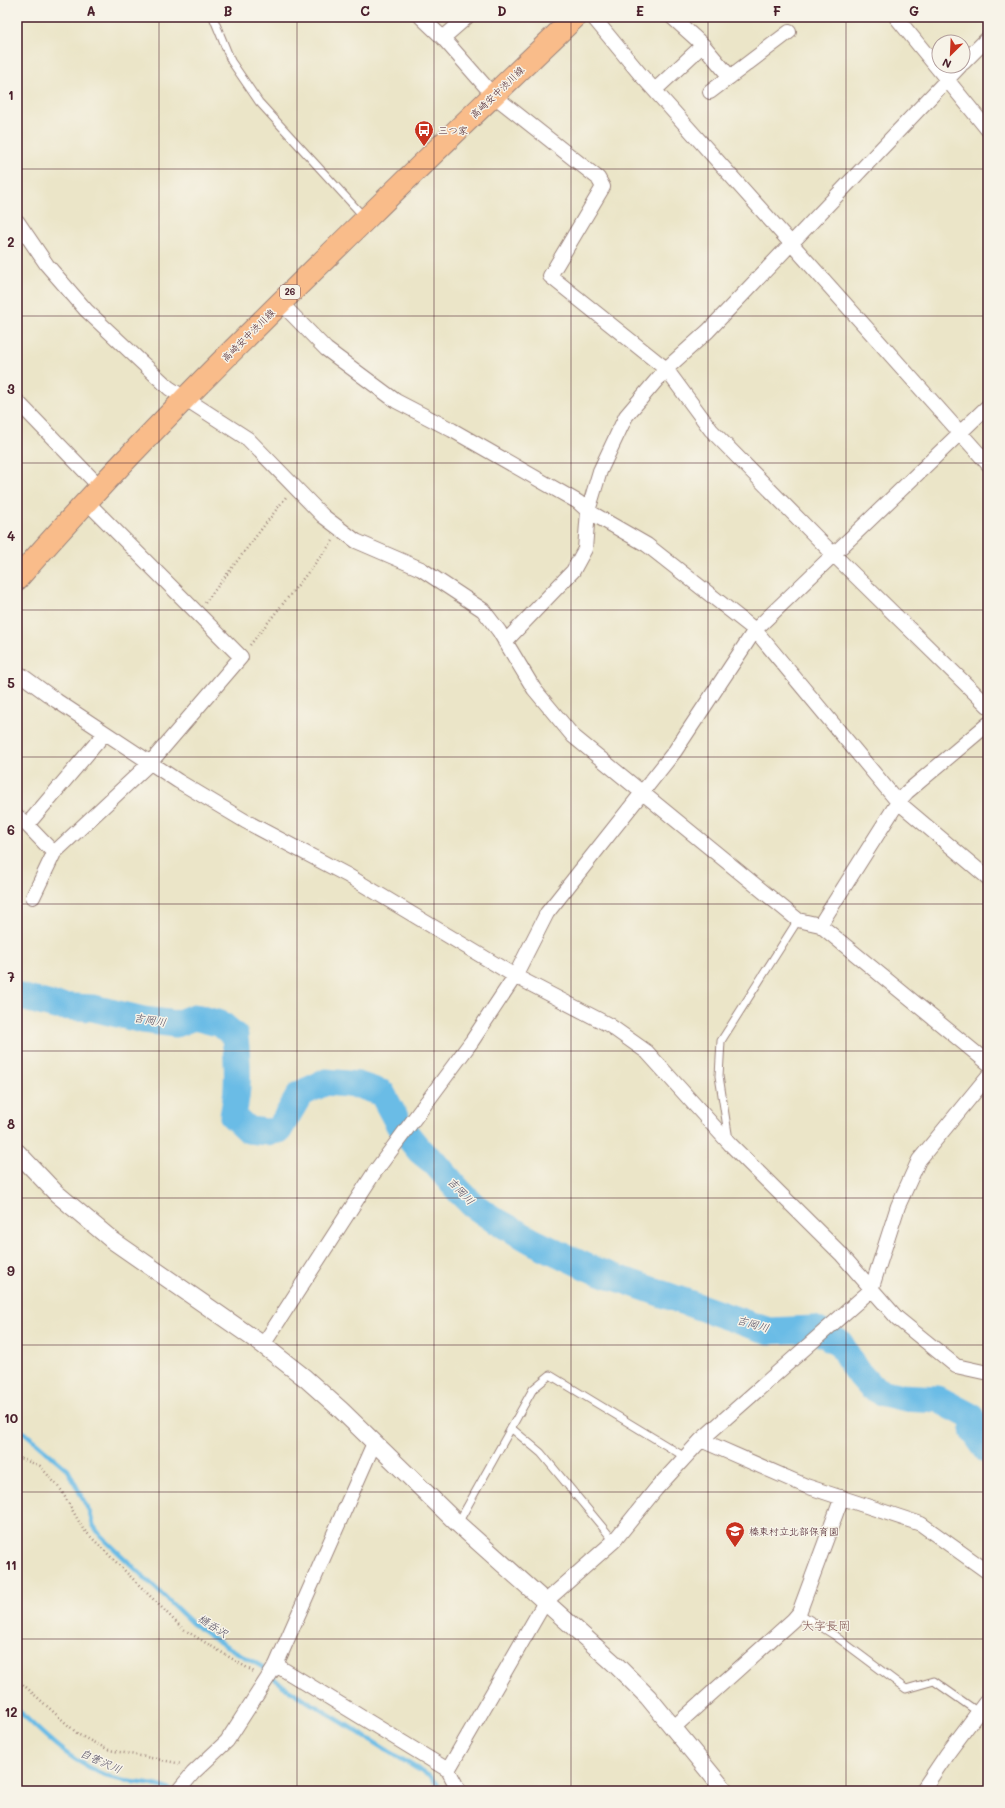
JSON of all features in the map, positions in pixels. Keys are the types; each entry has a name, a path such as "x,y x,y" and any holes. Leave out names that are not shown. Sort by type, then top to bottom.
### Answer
{"main road":[{"name":"高崎安中渋川線","path":"17,579 60,530 184,398 280,302 575,17"}],"street":[{"path":"421,17 443,38 493,95 598,178 603,188 550,276 666,369 711,430 833,554 988,706"},
{"path":"443,38 467,17"},
{"path":"593,17 655,90 792,242 988,464"},
{"path":"672,17 704,45 730,77"},
{"path":"896,17 988,130"},
{"path":"710,92 789,32"},
{"path":"971,55 988,38"},
{"path":"655,90 704,45"},
{"path":"505,642 573,571 585,549 588,511 600,471 626,416 666,369 708,331 953,74"},
{"path":"17,221 47,264 86,310 169,388 248,439 323,516 356,541 421,569 483,610 534,689 573,736 798,920 820,925 988,1063"},
{"path":"280,302 326,348 396,401 452,430 578,502 588,511 647,545 755,630 898,802 988,878"},
{"path":"17,400 94,495 198,613 241,656 150,763 54,853 33,897"},
{"path":"263,1345 374,1173 472,1041 515,976 547,913 675,751 755,630 988,406"},
{"path":"17,672 57,701 150,763 245,821 347,875 515,976 609,1025 647,1052 730,1144 841,1254 897,1318 956,1366 988,1373"},
{"path":"820,925 898,802 907,792 988,724"},
{"path":"54,853 22,820 105,733"},
{"path":"448,1770 545,1602 614,1541 656,1489 701,1440 871,1290 898,1206 919,1160 988,1076"},
{"path":"17,1152 56,1193 112,1240 263,1345 305,1378 341,1410 457,1524 622,1671 648,1697 725,1791"},
{"path":"701,1440 806,1486 920,1524 988,1572"},
{"path":"178,1791 227,1741 276,1665 374,1443"},
{"path":"673,1728 799,1613 842,1498"},
{"path":"276,1665 448,1770 459,1791"},
{"path":"922,1791 988,1699"}],"lane":[{"path":"214,17 231,61 259,102 366,219"},
{"path":"730,1144 719,1076 722,1041 798,920"},
{"path":"457,1524 533,1389 550,1375 685,1457"},
{"path":"511,1428 541,1453 614,1541"},
{"path":"799,1613 834,1635 906,1689 934,1682 978,1712"}],"path":[{"path":"198,613 294,486"},
{"path":"241,656 342,530"},
{"path":"17,1457 40,1466 61,1490 83,1529 183,1629 267,1680"},
{"path":"17,1679 79,1735 109,1750 199,1768"}],"waterway":[{"name":"吉岡川","path":"17,996 55,1006 93,1008 143,1020 176,1024 194,1017 221,1024 235,1036 237,1076 233,1116 248,1130 267,1132 279,1130 300,1094 326,1082 358,1085 382,1093 399,1125 420,1151 435,1163 473,1205 493,1219 534,1242 589,1268 745,1323 769,1331 814,1329 840,1343 855,1369 871,1387 884,1393 901,1397 938,1399 972,1417 975,1433 988,1451"},
{"name":"樋呑沢","path":"17,1429 25,1433 68,1470 90,1513 93,1525 100,1535 193,1624 216,1640 264,1668 280,1684 429,1776 444,1791"},
{"name":"自害沢川","path":"17,1709 61,1749 98,1772 120,1780 159,1786 172,1791"}],"place":[{"name":"三つ家","path":"424,147"},
{"name":"榛東村立北部保育園","path":"735,1548"}],"district":[{"name":"大字長岡","path":"826,1626"}]}
